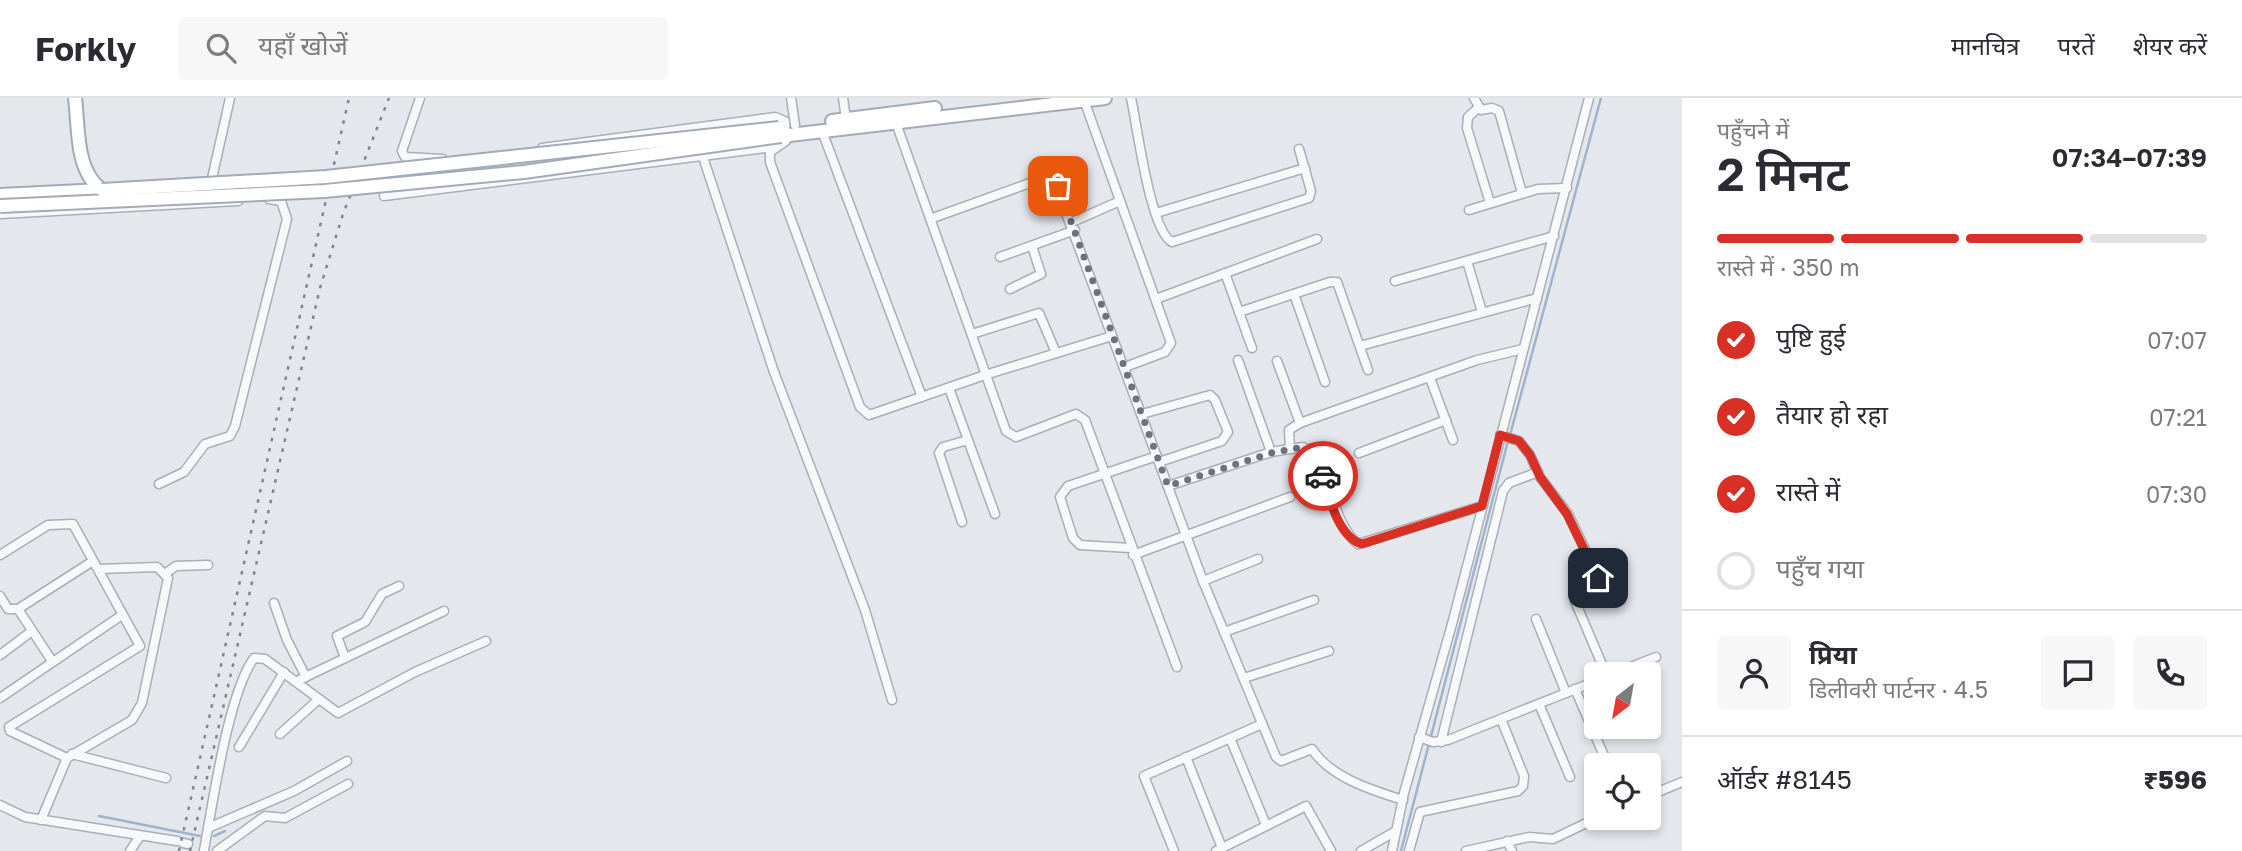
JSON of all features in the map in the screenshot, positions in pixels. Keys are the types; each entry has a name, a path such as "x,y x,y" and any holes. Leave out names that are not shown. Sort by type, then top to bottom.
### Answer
{"main road":[{"path":"75,98 83,164 91,182 102,190"},
{"path":"0,206 324,191 524,172 784,133 846,119 1029,98"},
{"path":"0,195 340,176 822,131 1105,98"}],"street":[{"path":"211,183 230,98"},
{"path":"420,98 402,151 405,157 412,160 515,152 775,117 785,121 784,133"},
{"path":"791,98 784,133 769,157 863,412 874,415 985,374 1112,336"},
{"path":"843,98 846,119"},
{"path":"1132,98 1147,186 1164,236 1168,240 1176,242 1305,201 1311,191 1299,149"},
{"path":"1474,98 1478,108"},
{"path":"1430,740 1482,506 1503,435 1589,98"},
{"path":"1084,100 1170,338 1169,348 1125,367"},
{"path":"1478,108 1499,111 1522,193"},
{"path":"1478,108 1468,117 1468,128 1490,203"},
{"path":"895,123 1009,435 1016,437 1076,414 1081,416 1177,667"},
{"path":"822,131 922,397"},
{"path":"384,196 703,157 784,133"},
{"path":"703,157 774,372 865,610 891,700"},
{"path":"1156,213 1305,168"},
{"path":"930,219 1048,178 1058,186 1203,581 1262,724 1280,760 1312,749 1324,765 1364,786 1403,800"},
{"path":"1469,210 1538,189 1567,188"},
{"path":"0,214 274,198 284,205 287,219 233,432 205,444 184,472 159,484"},
{"path":"1000,257 1032,246 1120,201"},
{"path":"1395,281 1554,236"},
{"path":"1156,299 1317,239"},
{"path":"1010,289 1036,279 1041,274 1032,246"},
{"path":"1467,261 1482,312"},
{"path":"1224,273 1252,348"},
{"path":"1239,312 1337,282 1368,370"},
{"path":"1294,294 1325,382"},
{"path":"1360,346 1537,298"},
{"path":"972,334 1040,313 1056,353"},
{"path":"1290,449 1289,430 1300,423 1496,354 1523,349"},
{"path":"1238,360 1271,453"},
{"path":"1277,361 1300,423"},
{"path":"1430,378 1453,440"},
{"path":"949,387 995,514"},
{"path":"1142,414 1210,395 1215,400 1228,432 1222,441 1104,472 1062,490 1061,504 1073,538 1080,545 1132,551 1186,535 1290,497"},
{"path":"1359,453 1446,420"},
{"path":"1503,435 1514,438 1530,455 1567,514 1597,573 1594,586 1575,601 1601,662"},
{"path":"962,522 939,453 943,447 968,440"},
{"path":"1168,486 1271,453 1303,447 1316,456 1335,513 1358,544 1482,506"},
{"path":"1392,851 1403,800 1430,740 1503,491 1509,482 1538,471"},
{"path":"0,555 44,527 68,523 75,527 139,649 9,727 10,731 70,756 166,778"},
{"path":"1203,581 1258,559"},
{"path":"0,596 8,609 18,609 96,565 157,567 166,573"},
{"path":"166,573 176,566 208,565"},
{"path":"41,820 70,756 138,715 167,584 166,573"},
{"path":"345,658 337,636 365,622 382,594 399,586"},
{"path":"1224,632 1314,600"},
{"path":"274,603 301,679 318,699 338,713 415,672 486,641"},
{"path":"18,609 52,661"},
{"path":"208,828 231,717 252,661 261,657 301,679 444,611"},
{"path":"0,698 122,615"},
{"path":"1536,619 1566,693"},
{"path":"0,655 32,631"},
{"path":"1244,678 1329,652"},
{"path":"1644,662 1656,657"},
{"path":"239,747 284,672"},
{"path":"1430,740 1501,719 1584,686"},
{"path":"1575,689 1603,753"},
{"path":"280,734 318,699"},
{"path":"1539,704 1570,777"},
{"path":"1409,851 1420,812 1518,791 1523,786 1524,776 1501,719"},
{"path":"1174,851 1143,778 1262,724"},
{"path":"1230,738 1266,825"},
{"path":"1186,757 1219,849 1306,806 1332,851"},
{"path":"0,805 25,817 192,846 208,828 294,791 347,761"},
{"path":"1661,791 1682,782"},
{"path":"217,851 265,816 282,820 348,784"},
{"path":"1466,851 1536,836 1553,839 1584,824"},
{"path":"1361,851 1396,831"},
{"path":"130,851 140,836"},
{"path":"1507,841 1511,851"}],"waterway":[{"path":"1510,435 1601,98"},
{"path":"1401,851 1508,441"},
{"path":"99,816 205,837"},
{"path":"214,836 225,831"}],"railway":[{"path":"179,851 349,98"},
{"path":"190,851 320,288 343,214 389,98"}],"way so far":[{"path":"1058,186 1168,486 1236,463 1303,447 1316,456 1323,476"}],"route":[{"path":"1323,476 1335,513 1354,541 1362,544 1382,535 1409,530 1482,506 1500,435 1514,438 1530,455 1540,477 1567,514 1598,578"}]}
